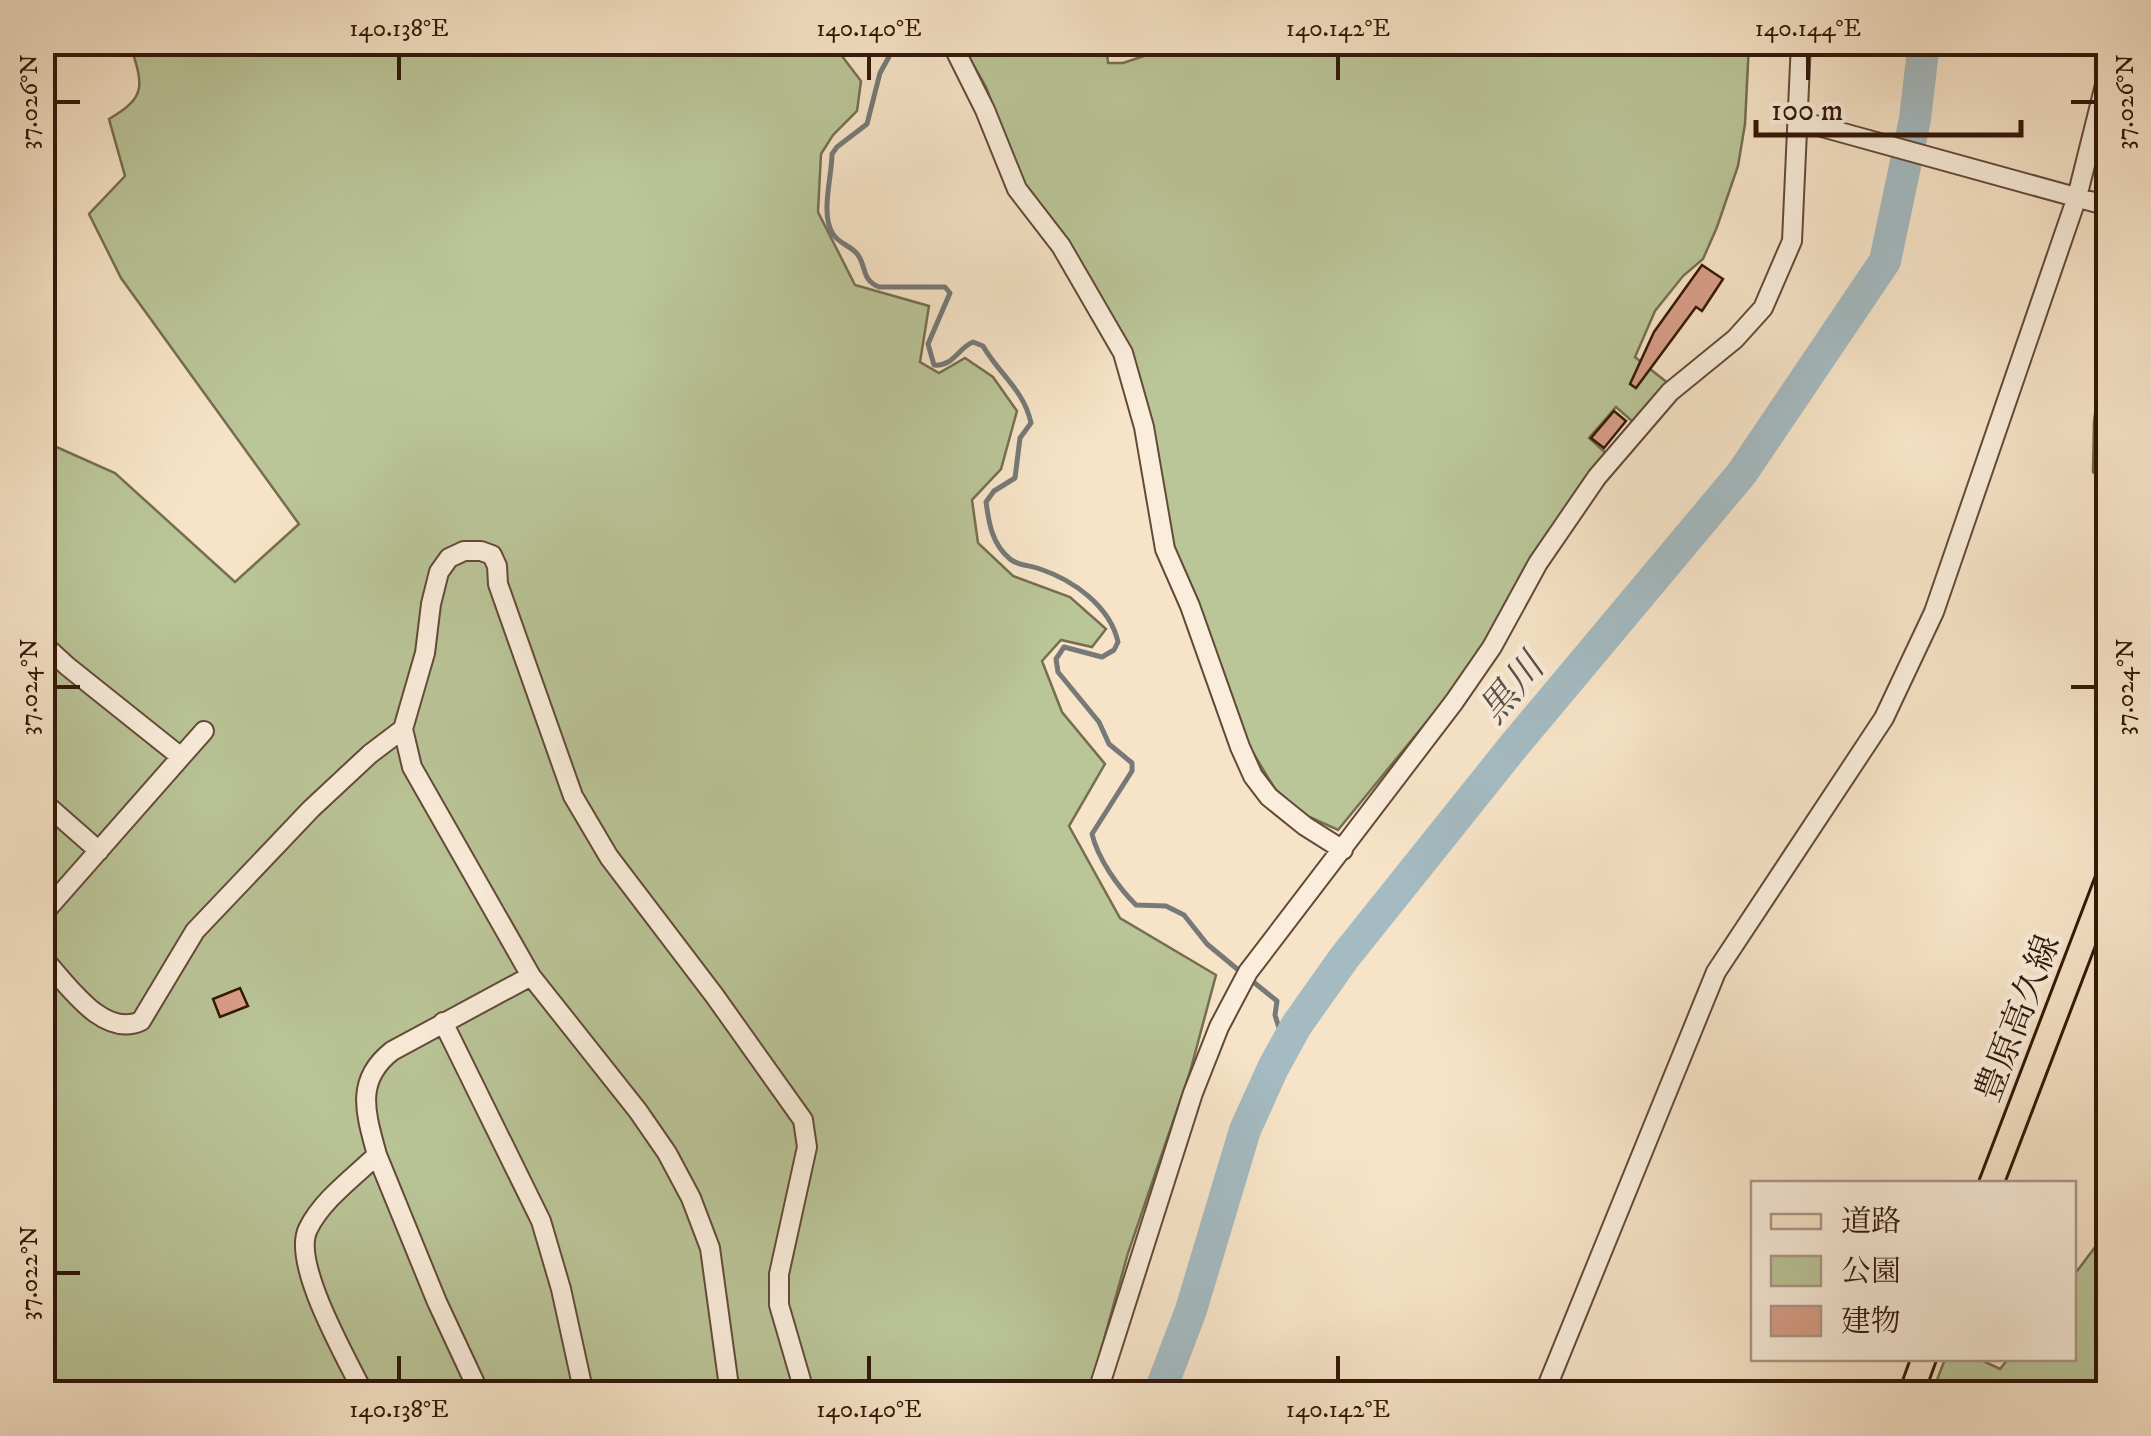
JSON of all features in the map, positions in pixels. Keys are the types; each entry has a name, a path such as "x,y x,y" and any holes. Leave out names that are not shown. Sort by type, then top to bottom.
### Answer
{"main road":[{"name":"豊原高久線","path":"1992,1181 2108,878"},
{"path":"1911,1394 1923,1361"}],"street":[{"path":"950,42 1018,190 1060,246 1123,353 1144,426 1165,549 1253,776 1269,798 1343,850"},
{"path":"1097,1394 1165,1176 1219,1027 1248,972 1454,702 1492,647 1538,563 1597,477 1670,392 1735,339 1764,308 1792,241 1801,42"},
{"path":"1544,1394 1716,972 1884,718 1934,612 2078,197 2108,73"},
{"path":"1800,121 2108,206"},
{"path":"730,1394 710,1248 691,1198 638,1111 530,976 412,767 403,730 425,653 431,604 439,572 449,558 464,551 492,556 497,566 498,584 572,796 609,858 802,1120 807,1147 779,1274 779,1305 805,1394"},
{"path":"42,643 181,757"},
{"path":"42,957 111,1024 129,1026 141,1021 194,931 311,810 370,754 403,730"},
{"path":"42,915 204,731"},
{"path":"42,801 100,851"},
{"path":"480,1394 376,1155 368,1122 368,1076 377,1062 392,1051 530,976"},
{"path":"443,1022 541,1221 561,1289 584,1394"},
{"path":"364,1394 302,1254 309,1226 329,1200 376,1155"}],"green space":[{"path":"1174,42 1749,43 1745,124 1738,166 1717,227 1703,259 1683,276 1655,311 1635,357 1669,384 1633,422 1616,407 1589,438 1608,455 1478,659 1338,830 1303,814 1275,789 1244,738 1172,547 1129,350 1111,314 1023,185 986,87 961,43 1106,43 1108,63 1123,63 1174,46"},
{"path":"130,43 832,43 861,81 857,111 821,154 818,212 855,285 929,306 920,362 939,373 965,358 993,377 1017,411 1001,469 972,500 978,543 1013,576 1070,597 1106,629 1092,647 1061,640 1042,661 1062,712 1105,764 1069,826 1120,918 1216,975 1190,1072 1128,1253 1089,1393 43,1394 43,441 115,473 235,582 299,524 121,278 89,214 125,176 109,119 131,103 139,88"},
{"path":"2108,305 2108,468 2101,479 2093,472 2094,422"},
{"path":"2108,1230 2108,1393 1932,1393 1944,1361 1983,1361 2000,1369 2006,1361 2076,1361 2076,1272"}],"building":[{"path":"1702,265 1723,279 1702,311 1696,307 1636,388 1630,384 1654,332"},
{"path":"1614,411 1626,421 1604,448 1591,438"},
{"path":"240,988 248,1006 220,1017 213,999"}],"waterway":[{"path":"884,42 891,53 880,73 867,124 832,154 829,226 858,255 873,284 945,287 950,293 928,344 934,365 946,363 973,342 983,346 1023,401 1031,423 1020,438 1015,478 994,491 986,502 992,533 1013,561 1052,574 1088,596 1107,617 1118,642 1114,650 1102,657 1064,647 1056,659 1058,672 1099,722 1109,744 1132,763 1132,771 1092,834 1095,843 1110,872 1136,905 1166,906 1184,915 1207,944 1242,973"},
{"name":"黒川","path":"1159,1394 1191,1310 1245,1130 1296,1026 1344,958 1512,748 1742,473 1885,261 1915,119 1924,42"},
{"path":"1251,980 1277,1001 1275,1015 1285,1047"},
{"path":"42,1149 46,1159 42,1204"}]}
